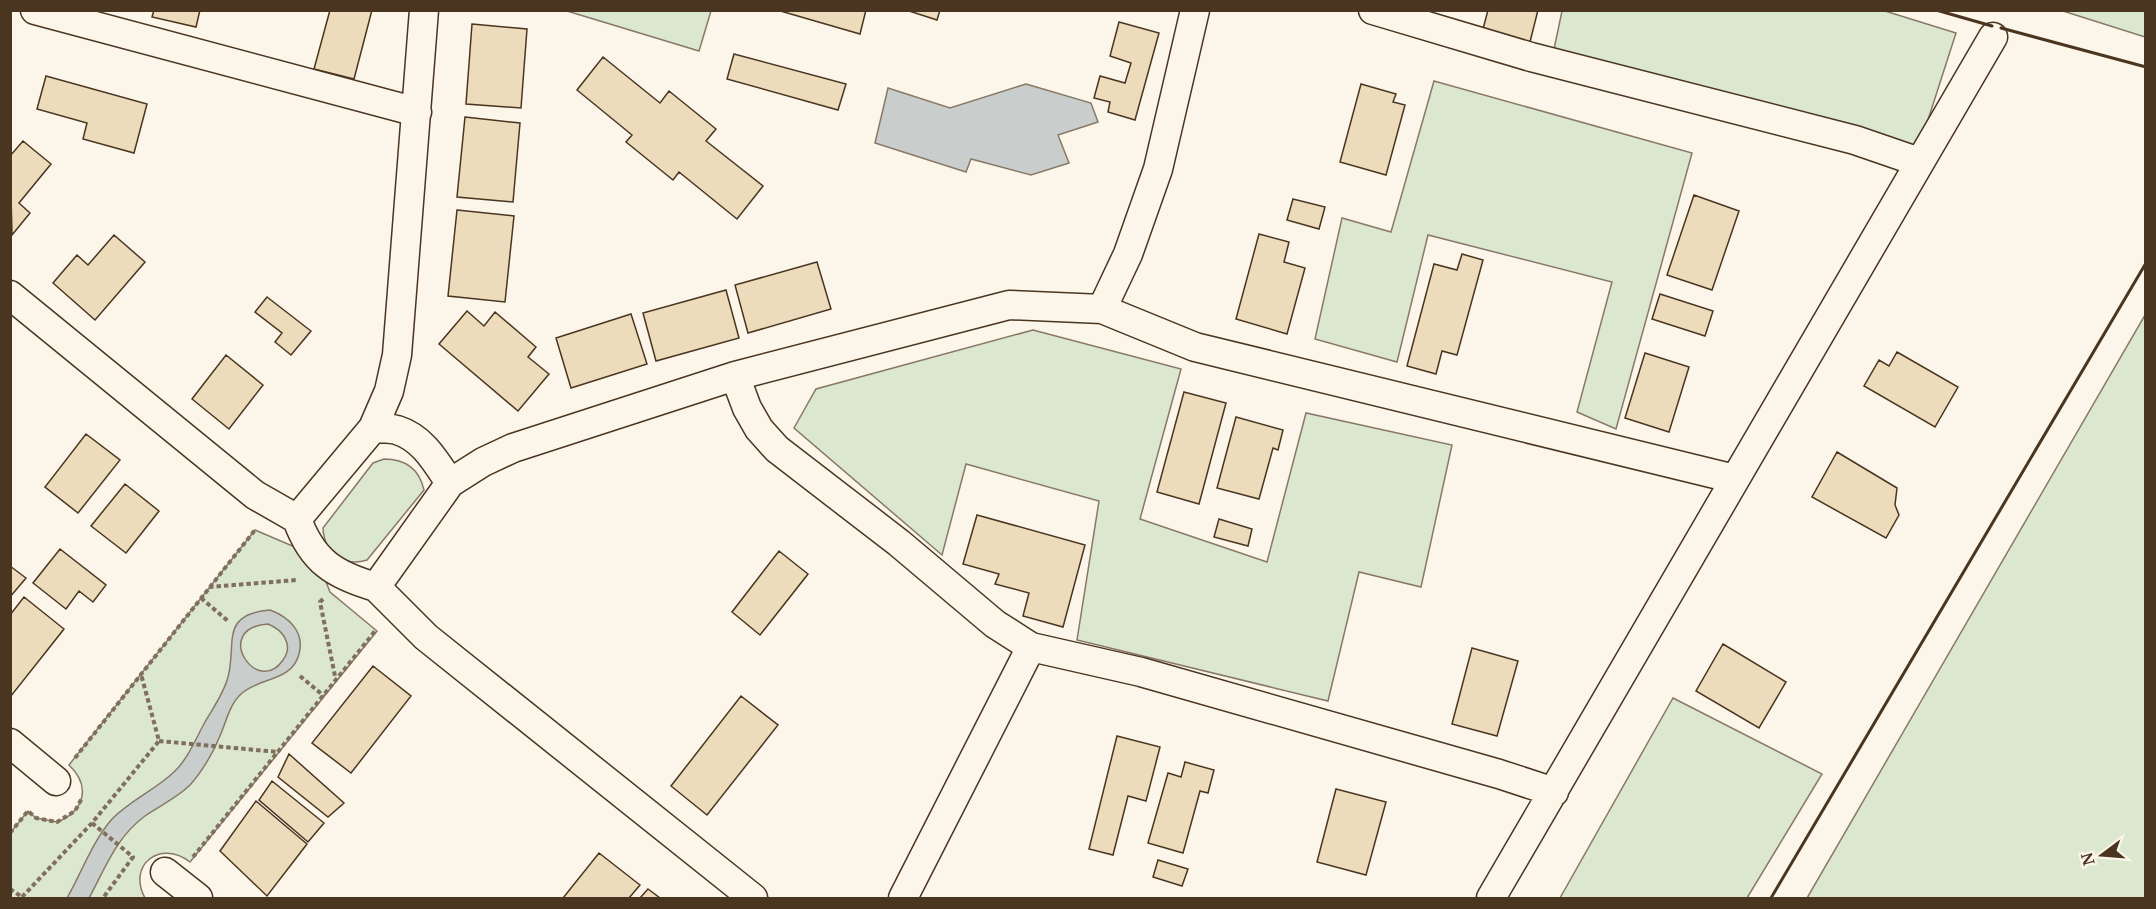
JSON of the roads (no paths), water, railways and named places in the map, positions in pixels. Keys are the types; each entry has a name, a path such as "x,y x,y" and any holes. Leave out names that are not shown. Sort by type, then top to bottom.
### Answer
{"street":[{"path":"34,10 417,112"},
{"path":"297,519 373,428 389,391 397,355 424,10"},
{"path":"1102,309 1128,254 1158,169 1195,10"},
{"path":"1373,10 1531,57 1855,140 1920,162"},
{"path":"1491,898 1993,37"},
{"path":"10,295 255,495 297,519 304,540 316,556 333,570 356,582 376,587 426,637 753,898"},
{"path":"376,587 450,483 483,462 513,448 735,375 1009,305 1102,309 1196,347 1735,479"},
{"path":"735,375 747,408 759,429 777,449 899,543 995,624 1031,647 1141,672 1554,792"},
{"path":"373,428 397,430 414,439 431,453 450,483"},
{"path":"903,898 1031,647"},
{"path":"10,743 63,773"},
{"path":"177,867 198,898"}]}
